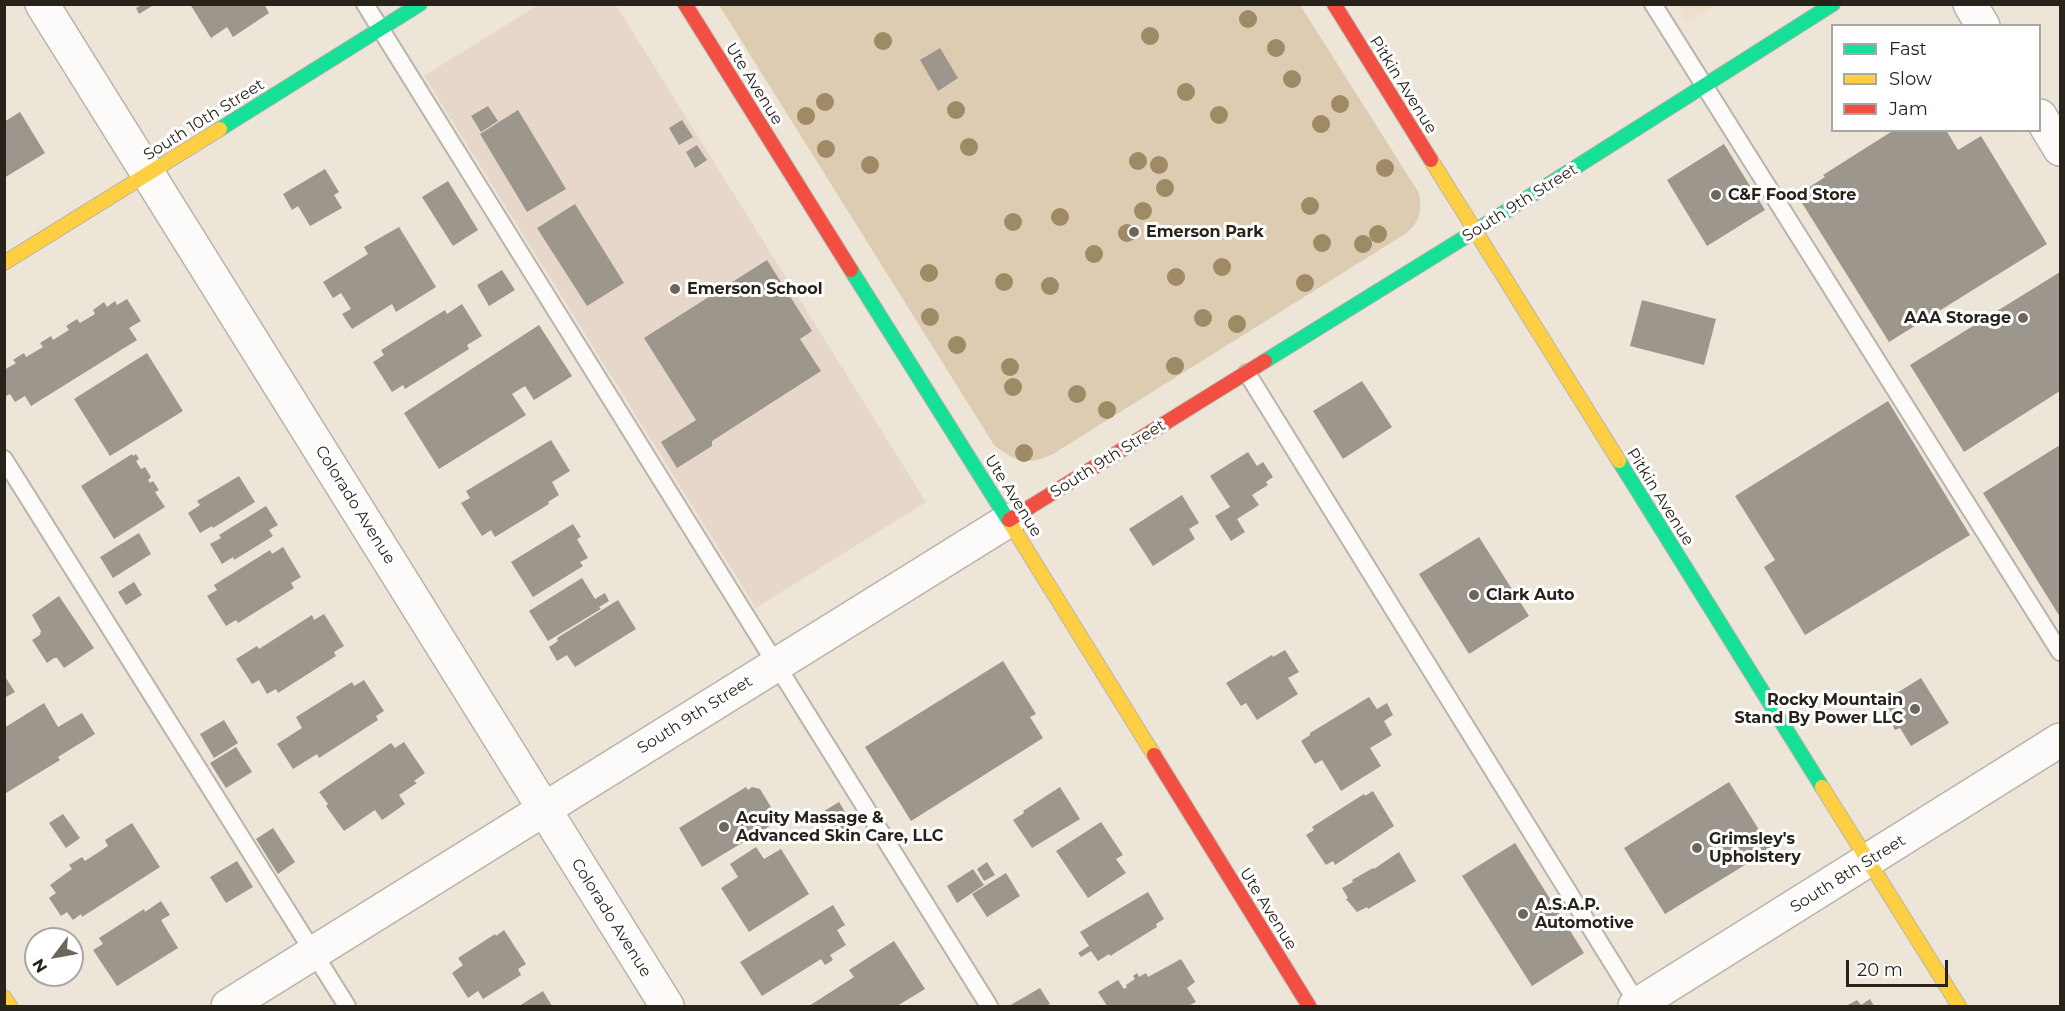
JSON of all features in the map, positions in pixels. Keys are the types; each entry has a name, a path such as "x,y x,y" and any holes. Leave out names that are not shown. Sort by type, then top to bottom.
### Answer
{"main road":[{"name":"South 10th Street","path":"4,263 420,4"},
{"name":"Ute Avenue","path":"685,4 1009,520 1309,1006"},
{"name":"Pitkin Avenue","path":"1334,4 1959,1006"},
{"name":"South 9th Street","path":"1009,520 1475,231 1833,4"},
{"path":"4,997 10,1006"}],"street":[{"name":"Colorado Avenue","path":"42,4 667,1006"},
{"path":"1970,4 1982,24"},
{"path":"2041,118 2061,149"},
{"name":"South 9th Street","path":"228,1006 1009,520"},
{"name":"South 8th Street","path":"1637,1006 2061,740"}],"lane":[{"path":"365,4 989,1006"},
{"path":"1653,4 2061,652"},
{"path":"1247,373 1637,1006"},
{"path":"4,459 347,1006"}],"shaded area":[{"name":"Emerson School","path":"538,5 616,5 926,502 756,608 424,76"},
{"name":"Emerson Park","path":"719,5 1300,5 1419,193 1419,216 1405,234 1053,454 1029,461 1015,458 994,445"},
{"path":"1676,5 1716,5 1687,22"}],"building":[{"path":"139,4 155,4 139,14 136,8 140,6"},
{"path":"190,4 264,4 269,13 233,37 227,27 211,38"},
{"path":"940,48 958,78 938,91 920,60"},
{"path":"488,106 498,121 481,132 471,116"},
{"path":"518,110 566,189 527,212 480,134"},
{"path":"20,112 45,153 4,178 4,122"},
{"path":"682,120 693,137 679,145 669,128"},
{"path":"1891,132 1947,132 1958,150 1981,136 2047,244 1889,342 1797,195 1825,177 1823,175"},
{"name":"C&F Food Store","path":"1724,144 1765,210 1707,246 1667,180"},
{"path":"697,145 707,160 695,168 686,152"},
{"path":"325,169 339,192 334,195 342,208 310,226 298,206 292,210 283,194"},
{"path":"448,181 478,230 453,246 422,197"},
{"path":"575,204 624,283 587,306 537,228"},
{"path":"399,227 436,287 396,312 392,304 352,329 342,314 351,309 341,293 333,298 323,282 368,254 364,247"},
{"path":"767,260 812,331 800,339 821,371 712,441 712,446 677,468 661,442 696,420 644,338"},
{"path":"502,270 515,290 489,306 477,285"},
{"name":"AAA Storage","path":"2060,272 2060,391 1964,452 1910,365"},
{"path":"127,299 141,321 129,328 137,340 31,406 25,396 15,402 10,394 4,397 4,370 16,363 13,360 24,353 26,357 43,347 40,343 51,336 53,340 69,330 66,326 77,319 80,323 95,314 93,310 104,302 107,307 115,301 117,305"},
{"path":"1642,300 1716,319 1704,365 1630,346"},
{"path":"462,304 482,336 467,345 469,349 405,389 403,385 392,392 373,362 384,355 381,350 445,310 447,314"},
{"path":"539,325 572,376 534,400 525,386 512,394 526,415 439,469 404,413"},
{"path":"147,353 183,411 110,456 74,399"},
{"path":"1362,381 1392,427 1343,459 1313,411"},
{"path":"1888,401 1970,535 1805,635 1764,567 1775,560 1735,496"},
{"path":"551,440 570,471 552,482 559,495 548,502 549,504 495,537 491,530 482,536 461,503 470,498 466,491"},
{"path":"2060,445 2060,617 1983,493"},
{"path":"1248,452 1257,466 1263,462 1273,477 1266,482 1268,485 1252,495 1259,505 1237,519 1245,532 1231,541 1215,516 1230,507 1210,476"},
{"path":"132,454 133,456 136,454 139,459 136,461 141,469 145,467 151,477 148,480 150,483 153,481 159,490 155,492 165,507 114,539 81,486"},
{"path":"239,476 255,502 213,528 212,526 200,533 188,513 200,505 197,501"},
{"path":"1182,495 1199,523 1189,529 1195,539 1153,566 1129,529"},
{"path":"266,506 278,525 269,530 273,536 234,560 233,557 222,564 210,544 221,538 219,535"},
{"path":"573,524 581,537 577,539 588,558 580,562 583,566 533,597 511,562"},
{"path":"139,533 151,554 113,578 100,557"},
{"name":"Clark Auto","path":"1479,537 1529,616 1469,654 1419,574"},
{"path":"283,547 301,577 291,583 294,588 238,623 236,620 226,626 207,596 217,590 214,585 270,550 272,554"},
{"path":"582,578 595,599 605,593 609,601 599,607 601,609 548,641 529,611"},
{"path":"134,582 142,595 126,605 118,592"},
{"path":"59,596 94,648 64,668 57,658 47,663 32,640 40,635 41,631 32,615"},
{"path":"618,600 636,629 575,667 567,655 557,661 549,647 558,641 557,638"},
{"path":"324,614 344,646 334,652 336,656 278,693 276,689 267,694 259,680 252,684 236,659 257,646 259,649 312,615 314,620"},
{"path":"1285,650 1299,672 1288,678 1298,694 1257,720 1246,703 1241,706 1226,683 1272,655 1273,657"},
{"path":"1003,661 1036,714 1030,717 1043,738 911,821 865,747"},
{"path":"4,675 15,692 4,698"},
{"name":"Rocky Mountain Stand By Power LLC","path":"1921,678 1949,723 1911,746 1900,728 1895,730 1890,721 1894,718 1884,701"},
{"path":"364,680 384,711 376,716 378,720 319,758 317,754 293,769 277,744 302,728 296,717 352,682 354,686"},
{"path":"1369,697 1377,709 1387,703 1393,715 1384,721 1392,735 1370,748 1381,766 1341,791 1322,760 1315,764 1301,741 1310,733"},
{"path":"44,703 58,727 82,713 95,734 58,757 60,760 6,793 4,790 4,728"},
{"path":"224,720 238,743 214,758 200,734"},
{"path":"404,742 425,773 414,781 417,783 399,795 405,804 382,820 375,810 344,831 319,792 391,743 395,748"},
{"path":"236,747 252,772 226,788 210,763"},
{"name":"Grimsley's Upholstery","path":"1729,782 1771,849 1665,914 1624,848"},
{"name":"Acuity Massage & Advanced Skin Care, LLC","path":"746,787 748,790 752,787 760,789 774,812 768,822 770,826 702,867 679,828"},
{"path":"1060,787 1080,819 1032,848 1013,820"},
{"path":"1373,791 1394,826 1335,865 1333,861 1326,865 1306,835 1314,830 1312,827 1364,794 1365,796"},
{"path":"839,802 853,825 836,836 821,813"},
{"path":"63,814 80,838 66,848 49,823"},
{"path":"1101,822 1123,855 1116,859 1126,873 1088,898 1056,851"},
{"path":"132,823 160,867 82,917 81,914 73,920 67,912 61,916 49,898 56,893 50,885 72,869 69,865 82,857 85,861 108,846 105,840"},
{"path":"273,828 295,862 278,874 256,839"},
{"name":"A.S.A.P. Automotive","path":"1515,843 1584,953 1532,986 1462,876"},
{"path":"756,847 764,859 781,849 809,894 749,932 721,888 738,877 730,864"},
{"path":"1399,852 1416,881 1368,909 1367,907 1357,912 1346,899 1348,898 1342,888"},
{"path":"237,861 253,887 226,903 210,877"},
{"path":"987,862 995,875 984,881 977,869"},
{"path":"973,869 984,885 957,903 947,886"},
{"path":"1006,873 1020,896 987,917 972,894"},
{"path":"1148,892 1164,919 1156,924 1157,927 1098,961 1091,951 1081,957 1078,953 1089,946 1080,932"},
{"path":"161,901 170,915 161,920 178,948 117,986 93,950 103,944 99,938 144,909 145,912"},
{"path":"833,905 845,925 837,930 846,945 830,955 833,960 825,965 821,959 762,996 740,962"},
{"path":"504,930 526,964 518,969 521,975 483,999 478,991 468,998 452,973 463,965 458,958"},
{"path":"894,941 925,989 897,1006 809,1006 854,977 849,970"},
{"path":"1181,959 1195,982 1187,988 1196,1002 1188,1006 1107,1006 1098,992 1118,980 1124,989 1135,979 1133,976 1137,973 1139,977 1146,973 1148,977"},
{"path":"1040,988 1050,1004 1046,1006 1009,1006"},
{"path":"543,991 552,1006 519,1006"},
{"path":"1870,999 1874,1006 1846,1006 1857,1000 1861,1005"}],"traffic: fast":[{"path":"220,129 420,4"},
{"path":"1265,361 1833,4"},
{"path":"851,270 1010,523"},
{"path":"1619,461 1822,787"}],"traffic: slow":[{"path":"4,263 220,129"},
{"path":"1431,160 1619,461"},
{"path":"1010,523 1154,755"},
{"path":"1822,787 1959,1006"},
{"path":"4,997 10,1006"}],"traffic: jam":[{"path":"685,4 851,270"},
{"path":"1334,4 1431,160"},
{"path":"1009,520 1265,361"},
{"path":"1154,755 1309,1006"}],"place":[{"name":"C&F Food Store","path":"1716,195"},
{"name":"Emerson Park","path":"1134,232"},
{"name":"Emerson School","path":"675,289"},
{"name":"AAA Storage","path":"2023,318"},
{"name":"Clark Auto","path":"1474,595"},
{"name":"Rocky Mountain Stand By Power LLC","path":"1915,709"},
{"name":"Acuity Massage & Advanced Skin Care, LLC","path":"724,827"},
{"name":"Grimsley's Upholstery","path":"1697,848"},
{"name":"A.S.A.P. Automotive","path":"1523,914"}]}
